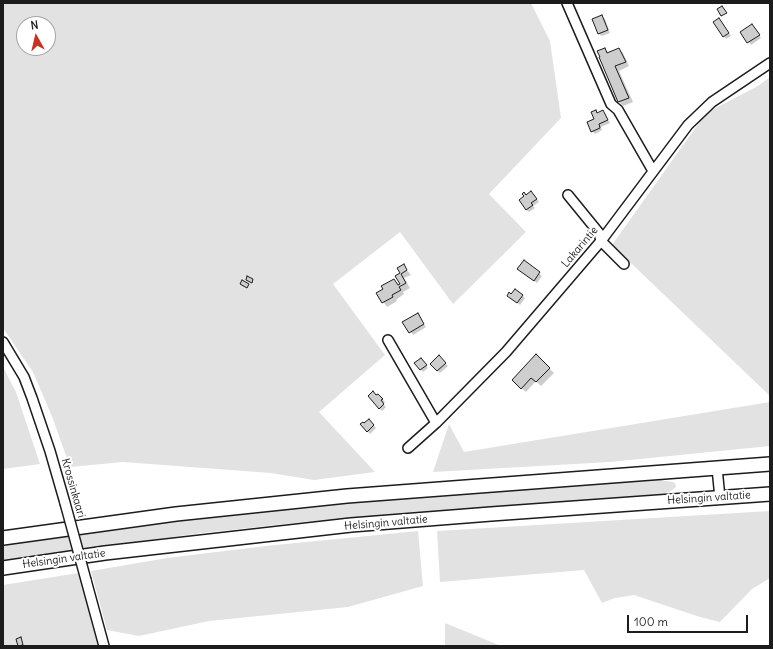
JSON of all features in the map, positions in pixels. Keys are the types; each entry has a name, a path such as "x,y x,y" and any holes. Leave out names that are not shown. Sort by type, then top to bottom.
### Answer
{"highway":[{"path":"3,538 176,514 347,496 770,464"},
{"name":"Helsingin valtatie","path":"3,568 128,550 351,525 770,494"}],"street":[{"path":"567,3 611,104 618,110 653,171"},
{"name":"Lakarintie","path":"408,448 436,424 506,352 601,241 677,138 700,113 712,102 770,63"},
{"path":"568,195 599,233 601,241 624,264"},
{"path":"388,340 436,424"},
{"name":"Krossinkaari","path":"3,342 24,377 50,451 104,646"},
{"path":"717,468 720,498"}],"shaded area":[{"path":"3,3 531,3 550,41 561,118 489,194 526,232 453,304 400,232 333,284 385,355 319,412 375,472 314,480 271,473 123,462 70,467 53,419 33,372 3,328"},
{"path":"770,77 770,396 612,245 706,113 758,86"},
{"path":"3,367 16,392 40,464 3,469"},
{"path":"770,402 770,446 610,462 433,472 449,424 464,452"},
{"path":"652,479 673,482 676,486 669,492 659,495 304,522 202,533 3,562 3,545 151,522 301,506 436,494"},
{"path":"770,511 770,578 752,589 720,622 700,617 634,595 615,598 602,603 584,570 440,582 437,531"},
{"path":"418,531 423,586 348,607 209,621 139,636 107,630 91,571 167,558 266,546"},
{"path":"78,573 100,646 3,646 3,585"},
{"path":"445,623 501,646 445,646"}],"building":[{"path":"722,6 727,13 721,16 717,9"},
{"path":"602,15 608,30 598,34 592,19"},
{"path":"719,18 729,33 723,37 713,22"},
{"path":"752,24 760,35 747,43 740,32"},
{"path":"605,48 607,53 619,48 626,62 615,66 629,98 618,102 597,51"},
{"path":"596,110 597,113 603,110 608,120 599,124 600,128 591,132 587,122 594,119 591,112"},
{"path":"531,191 537,199 531,203 533,205 526,210 519,200 524,196 522,194 524,192 526,195"},
{"path":"524,260 540,272 534,281 517,269"},
{"path":"404,264 407,270 401,274 406,283 399,287 401,290 392,295 393,297 382,303 376,293 383,289 381,286 394,279 398,285 400,284 395,276 400,273 397,268"},
{"path":"247,276 253,279 252,283 246,280"},
{"path":"242,280 249,284 247,288 240,284"},
{"path":"515,289 523,295 517,303 507,296 509,292 511,294"},
{"path":"418,313 424,324 409,333 402,322"},
{"path":"536,354 550,368 536,382 531,378 521,389 512,380"},
{"path":"439,355 446,363 437,371 430,364"},
{"path":"421,358 427,365 420,370 414,363"},
{"path":"373,391 376,395 378,394 383,399 381,400 384,404 379,409 368,396"},
{"path":"369,419 374,425 367,432 360,424"},
{"path":"21,637 23,645 18,646 16,639"}]}
